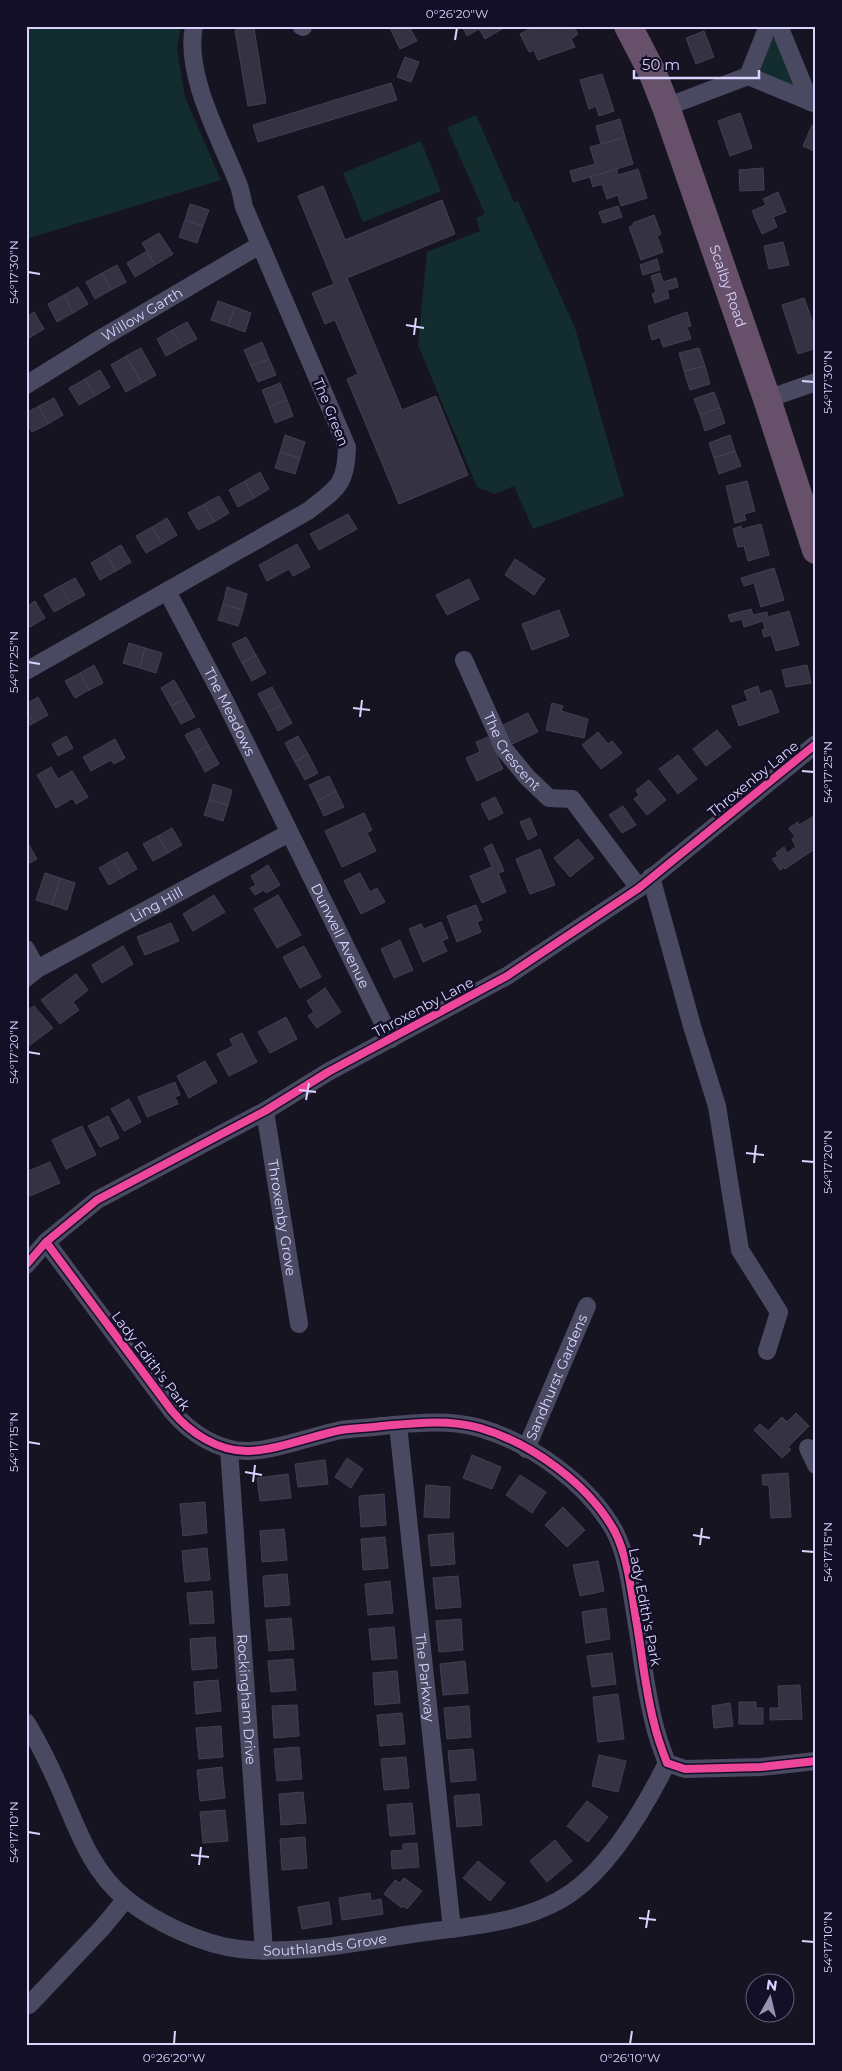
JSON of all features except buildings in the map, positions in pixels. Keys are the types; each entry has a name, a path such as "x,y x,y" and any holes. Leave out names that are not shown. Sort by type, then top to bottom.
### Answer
{"highway":[{"name":"Scalby Road","path":"628,26 653,74 666,107 767,399 816,550"}],"street":[{"name":"The Green","path":"26,671 308,510 337,488 346,468 347,447 244,208 238,182 207,111 193,56 194,26"},
{"path":"748,76 768,26"},
{"path":"779,26 813,103"},
{"path":"666,107 748,76 813,103"},
{"name":"Willow Garth","path":"26,385 260,245"},
{"path":"767,399 816,382"},
{"name":"The Meadows","path":"167,591 226,703 289,833"},
{"name":"The Crescent","path":"464,660 504,749 527,778 549,798 572,800 645,883"},
{"name":"Throxenby Lane","path":"26,1265 46,1242 97,1200 265,1111 328,1072 507,976 645,883 816,744"},
{"name":"Ling Hill","path":"32,973 289,833"},
{"name":"Dunwell Avenue","path":"289,833 391,1039"},
{"path":"645,883 717,1106 740,1250 779,1312 768,1351"},
{"path":"26,949 32,973"},
{"name":"Throxenby Grove","path":"265,1111 299,1324"},
{"name":"Lady Edith's Park","path":"46,1242 183,1424 194,1433 222,1447 248,1451 265,1449 343,1430 425,1422 479,1428 502,1436 550,1462 584,1491 605,1515 619,1541 631,1586 654,1723 666,1763"},
{"name":"Sandhurst Gardens","path":"526,1449 587,1306"},
{"name":"The Parkway","path":"398,1425 452,1929"},
{"path":"808,1448 816,1465"},
{"name":"Rockingham Drive","path":"230,1449 264,1950"},
{"name":"Southlands Grove","path":"26,1722 37,1740 96,1867 126,1899 168,1926 204,1941 239,1949 289,1952 308,1950 514,1919 545,1907 571,1893 607,1861 656,1786 666,1763"},
{"path":"666,1763 684,1769 761,1767 816,1761"},
{"path":"32,2008 126,1899"}],"green space":[{"path":"26,26 181,26 177,48 185,97 221,180 26,239"},
{"path":"776,37 796,81 793,87 759,72 770,40"},
{"path":"476,115 514,202 511,203 518,201 575,328 624,496 533,529 514,486 495,494 477,487 418,345 427,252 480,231 476,218 485,214 447,128"},
{"path":"421,141 441,191 363,222 343,173"}],"cycle path":[{"path":"26,1265 46,1242 97,1200 265,1111 328,1072 507,976 639,888 816,744"},
{"path":"46,1242 172,1411 196,1434 216,1445 238,1450 260,1450 341,1430 431,1422 456,1423 480,1428 519,1444 538,1455 574,1482 604,1514 615,1532 623,1552 628,1574 651,1710 667,1763 685,1769 761,1767 816,1761"}]}
